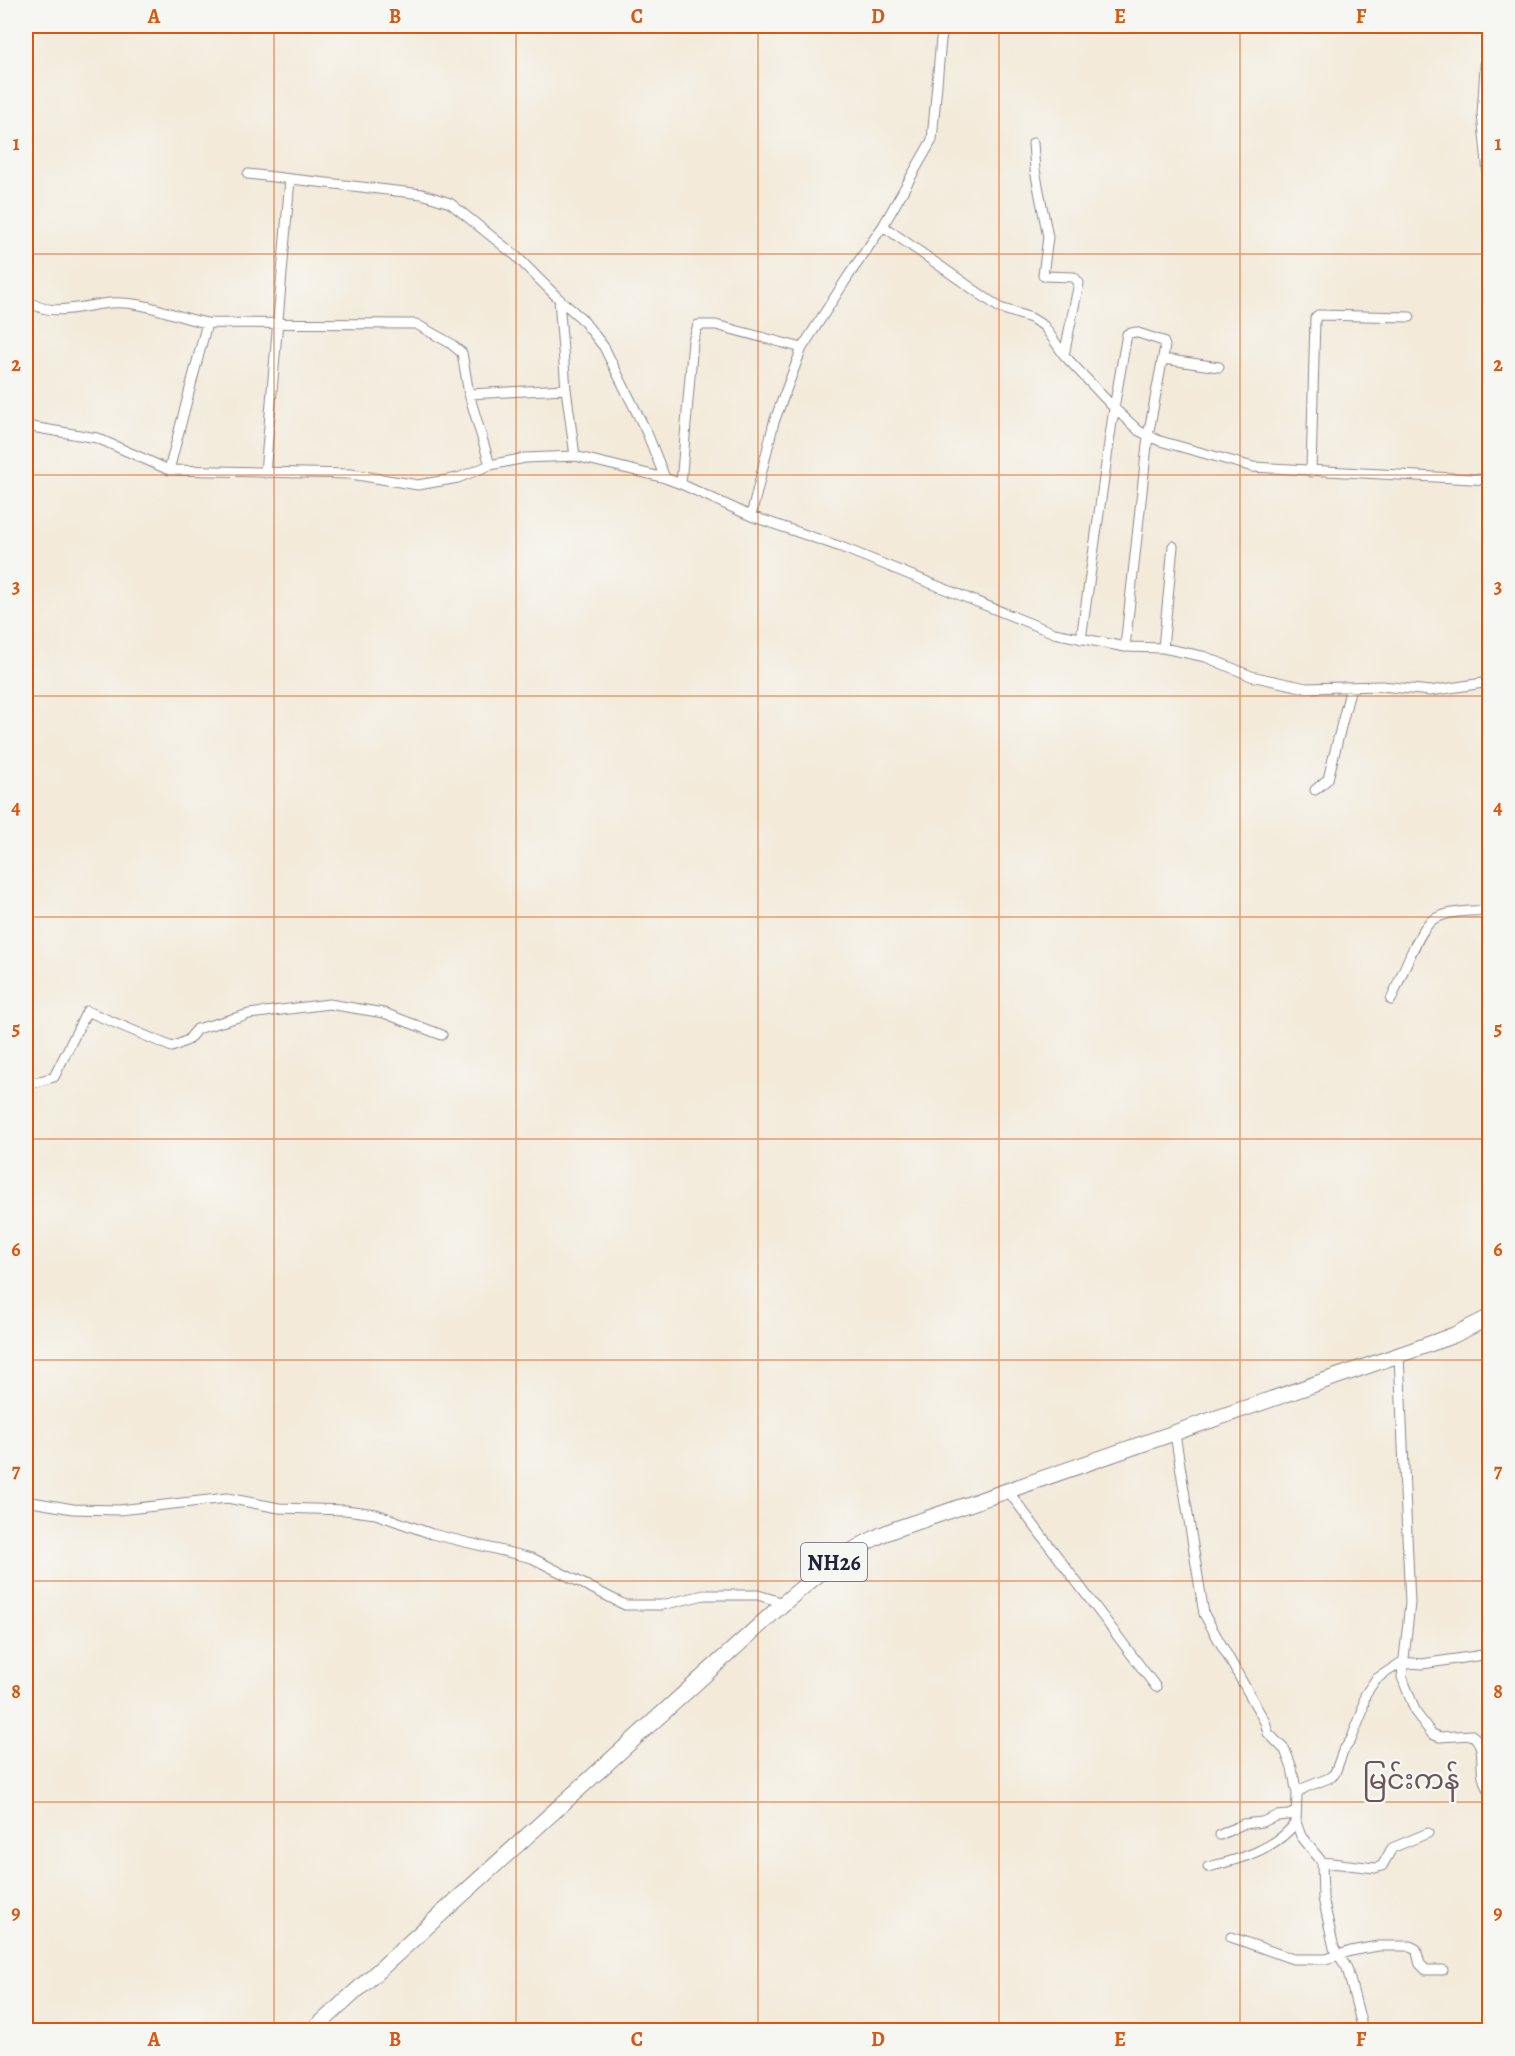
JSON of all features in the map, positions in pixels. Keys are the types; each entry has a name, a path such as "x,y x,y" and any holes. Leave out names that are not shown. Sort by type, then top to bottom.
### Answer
{"highway":[{"name":"NH26","path":"313,2031 784,1603 834,1562 878,1536 1399,1355 1454,1335 1490,1317"}],"street":[{"path":"751,516 774,422 802,348 884,226 932,140 941,39 946,26"},
{"path":"1486,52 1482,114 1490,193"},
{"path":"1033,142 1035,170 1048,237 1043,275 1074,277 1079,283 1064,355"},
{"path":"248,174 422,194 450,203 516,256 582,319 604,347 647,433 665,478"},
{"path":"265,473 290,179"},
{"path":"884,226 1000,309 1031,318 1044,326 1064,355 1114,408 1139,431 1148,436 1253,467 1311,472 1490,480"},
{"path":"26,298 32,306 50,310 113,302 150,305 183,318 207,323 416,324 450,343 462,353 469,394 490,465"},
{"path":"559,299 566,389 575,456"},
{"path":"1311,472 1315,318 1318,315 1410,316"},
{"path":"169,470 207,323"},
{"path":"681,484 693,341 698,325 717,325 802,348"},
{"path":"1082,639 1126,334 1135,332 1163,341 1166,346 1148,436 1125,647"},
{"path":"1163,359 1219,367"},
{"path":"469,394 566,389"},
{"path":"26,426 97,438 169,470 351,474 418,485 458,478 490,465 525,458 575,456 665,478 751,516 841,547 1053,633 1125,647 1163,648 1206,657 1251,676 1306,688 1382,686 1430,691 1490,682"},
{"path":"1163,648 1173,546"},
{"path":"1315,790 1328,779 1351,687"},
{"path":"1391,1000 1420,936 1431,921 1468,910 1490,911"},
{"path":"26,1085 54,1077 87,1011 172,1047 188,1040 197,1029 249,1014 329,1004 384,1013 442,1035"},
{"path":"1399,1355 1410,1602 1402,1677 1411,1704 1420,1721 1432,1734 1440,1737 1472,1735 1478,1740 1482,1751 1482,1776 1490,1795"},
{"path":"1175,1434 1204,1614 1265,1722 1268,1733 1285,1750 1292,1768 1296,1794 1295,1817 1289,1832 1269,1845 1208,1868"},
{"path":"1008,1491 1156,1687"},
{"path":"26,1501 73,1509 119,1510 227,1498 279,1508 345,1510 376,1514 432,1534 532,1558 625,1605 662,1605 704,1595 758,1595 784,1603"},
{"path":"1296,1794 1335,1773 1343,1751 1351,1740 1359,1721 1365,1695 1376,1679 1402,1662 1422,1664 1490,1654"},
{"path":"1220,1835 1244,1824 1262,1822 1277,1816 1295,1817"},
{"path":"1295,1817 1301,1836 1322,1862 1323,1899 1334,1948 1347,1968 1360,2022 1359,2031"},
{"path":"1322,1862 1375,1868 1382,1866 1392,1848 1428,1833"},
{"path":"1231,1937 1293,1959 1317,1960 1378,1946 1410,1946 1416,1949 1420,1964 1426,1970 1443,1970"}],"district":[{"name":"မြင်းကန်","path":"1411,1780"}]}
